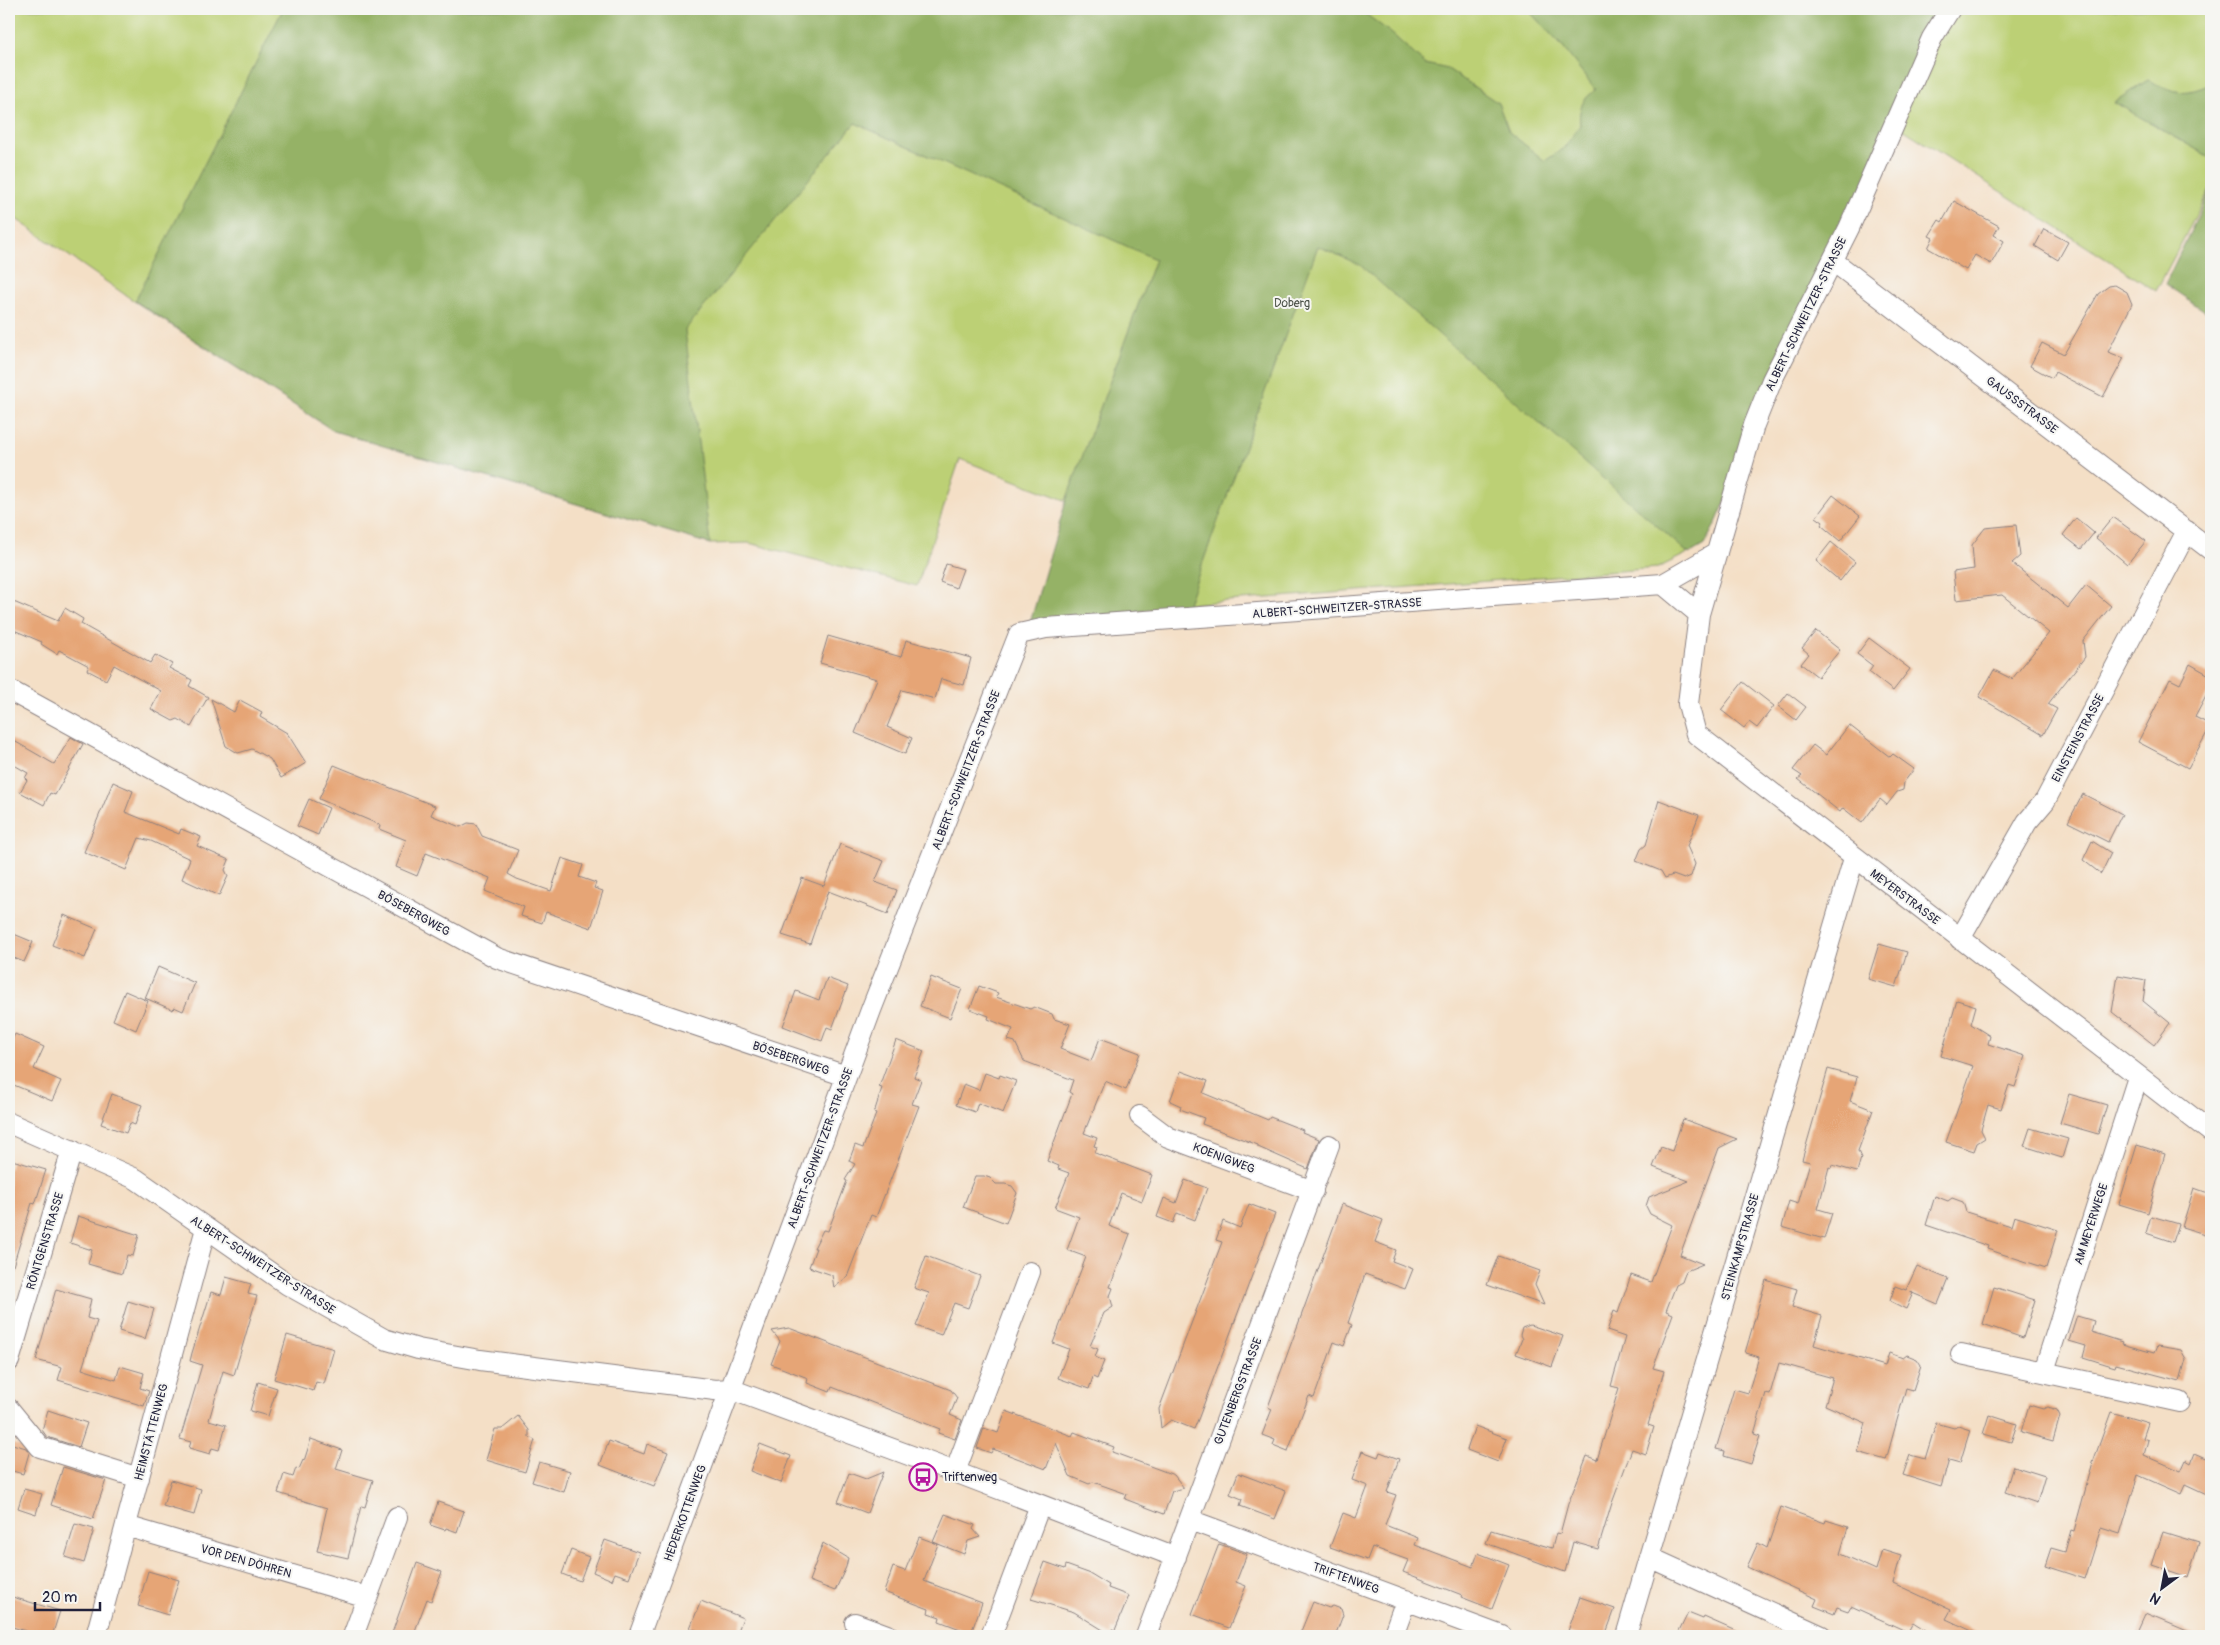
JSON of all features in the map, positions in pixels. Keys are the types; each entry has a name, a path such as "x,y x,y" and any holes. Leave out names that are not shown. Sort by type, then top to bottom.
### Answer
{"street":[{"name":"ALBERT-SCHWEITZER-STRASSE","path":"9,1123 136,1179 305,1295 339,1315 393,1342 418,1349 480,1360 714,1390 730,1389 846,1076 1019,634 1046,628 1663,584 1717,553 1754,425 1772,380 1849,228 1932,38 1950,9"},
{"name":"GAUSSSTRASSE","path":"1833,261 2211,550"},
{"name":"EINSTEINSTRASSE","path":"1960,939 2027,822 2045,801 2187,531"},
{"name":"MEYERSTRASSE","path":"1717,553 1699,614 1688,704 1696,734 2211,1132"},
{"path":"1663,584 1699,614"},
{"name":"BÖSEBERGWEG","path":"9,690 497,958 846,1076"},
{"name":"STEINKAMPSTRASSE","path":"1626,1636 1854,858"},
{"name":"AM MEYERWEGE","path":"2044,1371 2138,1077"},
{"name":"KOENIGWEG","path":"1140,1116 1168,1137 1313,1191"},
{"name":"GUTENBERGSTRASSE","path":"1146,1636 1329,1145"},
{"name":"RÖNTGENSTRASSE","path":"9,1361 72,1150"},
{"name":"HEIMSTÄTTENWEG","path":"96,1636 206,1228"},
{"path":"955,1472 1030,1272"},
{"path":"1961,1354 2180,1402"},
{"path":"730,1389 955,1472 1176,1557"},
{"name":"HEDERKOTTENWEG","path":"639,1636 730,1389"},
{"path":"9,1409 40,1447 139,1478"},
{"path":"992,1636 1040,1505"},
{"path":"353,1636 397,1517"},
{"name":"TRIFTENWEG","path":"1190,1520 1502,1636"},
{"name":"VOR DEN DÖHREN","path":"126,1526 367,1597"},
{"path":"1649,1557 1822,1636"},
{"path":"1392,1636 1406,1600"},
{"path":"855,1623 890,1636"}],"green space":[{"name":"Doberg","path":"9,9 2211,9 2211,187 2156,291 1884,117 1704,545 1658,568 1045,615 1080,506 960,459 917,586 749,543 710,544 334,431 134,301 9,214"},
{"name":"Doberg","path":"283,9 1359,9 1391,33 1425,64 1448,69 1498,103 1509,132 1545,161 1565,147 1580,125 1580,109 1584,101 1596,90 1561,45 1527,9 1940,9 1716,523 1704,545 1689,554 1360,265 1318,246 1187,606 1030,623 1067,498 1155,259 855,123 685,330 710,544 334,431 135,301"},
{"path":"2148,80 2165,88 2179,91 2193,90 2211,84 2211,158 2114,102"},
{"path":"2211,189 2211,315 2165,284"}],"building":[{"path":"1954,201 1999,226 1994,235 2004,241 1991,264 1975,255 1966,270 1928,248 1933,238 1929,236 1939,220 1942,222"},
{"path":"2044,229 2068,242 2058,260 2035,246"},
{"path":"2115,285 2127,292 2132,304 2108,352 2124,358 2103,397 2055,372 2052,378 2030,366 2042,343 2064,354 2098,294 2109,286"},
{"path":"1833,495 1860,516 1840,541 1821,525 1823,522 1816,517"},
{"path":"2113,517 2146,541 2127,564 2096,538"},
{"path":"2076,518 2094,533 2081,549 2063,535"},
{"path":"2016,525 2020,556 2012,563 2068,608 2086,585 2111,606 2083,641 2085,657 2048,704 2057,709 2043,735 1979,697 1994,670 2012,679 2049,633 2002,595 1956,600 1953,572 1974,569 1972,545 1985,528"},
{"path":"1831,542 1855,562 1840,581 1816,561"},
{"path":"946,564 963,569 956,588 940,582"},
{"path":"9,600 58,621 65,608 83,619 81,624 150,663 155,655 172,664 169,668 192,680 189,686 208,697 191,727 178,719 173,721 151,709 161,691 114,665 106,680 87,670 89,666 59,650 57,654 41,644 42,642 9,628"},
{"path":"1816,631 1840,650 1818,677 1801,664 1809,654 1802,648"},
{"path":"828,636 901,657 906,640 971,658 964,685 941,679 935,699 902,690 887,727 912,738 905,754 855,733 877,679 820,663"},
{"path":"1869,638 1910,669 1893,691 1869,672 1873,666 1857,654"},
{"path":"2190,664 2211,676 2211,687 2195,717 2211,725 2188,768 2138,742 2170,679 2180,684"},
{"path":"1743,682 1774,706 1757,728 1749,722 1744,728 1721,710"},
{"path":"1788,693 1806,707 1796,720 1778,706"},
{"path":"211,699 234,712 240,700 262,712 260,717 287,733 306,763 281,778 270,759 252,749 238,753 226,746"},
{"path":"1849,725 1890,757 1893,754 1914,769 1904,782 1903,790 1897,792 1887,805 1880,799 1862,823 1843,808 1840,812 1798,779 1802,776 1793,770 1813,745 1826,755"},
{"path":"71,737 83,744 55,795 50,793 44,805 20,792 27,780 25,778 28,773 9,762 9,738 54,764"},
{"path":"334,765 435,806 431,815 460,827 468,823 476,824 482,836 518,850 508,874 517,879 551,891 562,858 583,865 579,877 596,883 594,888 603,891 591,928 546,912 542,923 521,916 524,907 485,891 490,878 426,853 417,876 396,867 406,840 379,829 380,825 319,799"},
{"path":"113,782 133,791 125,812 179,834 181,829 201,837 197,846 229,860 225,870 228,876 219,896 182,879 190,859 151,841 139,838 126,870 84,852"},
{"path":"2083,794 2122,814 2108,842 2068,822"},
{"path":"309,799 329,808 318,835 297,826"},
{"path":"1659,800 1699,815 1687,846 1695,864 1691,876 1684,879 1673,875 1665,878 1661,871 1636,861 1641,849 1646,845"},
{"path":"2092,841 2111,853 2101,874 2083,860"},
{"path":"840,844 884,861 875,882 897,890 888,914 828,891 810,944 782,935 802,878 824,886"},
{"path":"64,915 97,929 85,958 52,945"},
{"path":"9,932 33,942 24,962 9,956"},
{"path":"1879,944 1907,952 1896,987 1868,979"},
{"path":"158,967 195,983 183,1011 174,1007 173,1010 145,998"},
{"path":"2118,975 2146,980 2143,1001 2170,1023 2154,1045 2112,1012"},
{"path":"931,977 962,989 950,1018 920,1006"},
{"path":"827,978 848,986 832,1029 827,1027 822,1041 783,1026 796,991 819,1000"},
{"path":"979,986 998,993 996,997 1030,1009 1034,1007 1052,1014 1054,1019 1070,1024 1060,1049 1091,1061 1100,1038 1140,1053 1126,1090 1105,1081 1084,1133 1097,1138 1094,1146 1097,1147 1095,1153 1152,1175 1142,1201 1121,1193 1109,1226 1130,1234 1110,1287 1113,1288 1110,1296 1113,1307 1104,1313 1090,1346 1098,1349 1095,1357 1104,1361 1097,1379 1093,1377 1089,1389 1058,1378 1069,1349 1053,1343 1086,1257 1067,1250 1079,1217 1055,1208 1069,1173 1058,1169 1059,1166 1047,1161 1072,1094 1069,1092 1073,1080 1024,1061 1015,1042 1008,1040 1013,1029 988,1019 989,1016 970,1009"},
{"path":"125,991 148,1001 136,1030 113,1020"},
{"path":"1957,1000 1976,1006 1971,1024 1990,1036 1988,1044 2025,1056 2015,1087 2009,1085 2001,1109 1988,1105 1981,1130 1985,1138 1977,1143 1974,1151 1946,1142 1973,1066 1941,1056"},
{"path":"15,1034 44,1047 34,1069 61,1081 52,1101 9,1083 9,1046"},
{"path":"896,1040 924,1051 914,1077 921,1080 912,1104 919,1106 876,1217 871,1215 847,1277 834,1288 832,1275 809,1267 816,1248 814,1248 823,1230 828,1231 847,1181 845,1180 855,1164 849,1161 855,1145 863,1148 876,1114 874,1113 882,1088 879,1087"},
{"path":"1828,1069 1857,1077 1850,1101 1873,1110 1858,1151 1861,1158 1857,1172 1832,1165 1831,1168 1829,1167 1818,1209 1832,1213 1824,1239 1782,1227 1789,1201 1798,1204 1810,1162 1802,1160"},
{"path":"1181,1071 1208,1081 1203,1093 1268,1120 1270,1117 1303,1130 1302,1132 1319,1139 1308,1169 1258,1147 1258,1145 1202,1124 1204,1118 1180,1109 1181,1106 1170,1101"},
{"path":"985,1073 999,1078 1000,1075 1016,1081 1003,1113 978,1103 975,1112 956,1105 964,1084 979,1090"},
{"path":"112,1094 142,1105 135,1125 130,1123 126,1133 101,1124"},
{"path":"2069,1094 2107,1105 2098,1134 2060,1123"},
{"path":"1683,1119 1737,1139 1719,1148 1680,1255 1703,1264 1686,1271 1682,1282 1676,1285 1666,1311 1673,1314 1653,1368 1664,1371 1648,1425 1654,1427 1646,1454 1632,1449 1612,1503 1598,1549 1573,1542 1565,1572 1486,1543 1491,1530 1552,1548 1556,1533 1560,1534 1568,1504 1587,1456 1597,1460 1619,1388 1611,1386 1625,1337 1607,1331 1614,1311 1618,1313 1631,1275 1651,1282 1672,1225 1650,1214 1646,1206 1649,1197 1689,1181 1653,1167 1661,1147 1672,1151"},
{"path":"2030,1128 2068,1139 2062,1158 2024,1146"},
{"path":"2137,1145 2165,1154 2148,1213 2119,1204"},
{"path":"12,1160 46,1170 35,1204 32,1203 13,1266 9,1265 9,1170"},
{"path":"975,1176 984,1176 990,1178 996,1184 1012,1186 1017,1193 1006,1223 963,1207"},
{"path":"1185,1180 1207,1188 1195,1220 1177,1213 1173,1223 1157,1217 1164,1198 1176,1203"},
{"path":"2194,1188 2211,1194 2211,1236 2182,1227"},
{"path":"1935,1196 1948,1201 1952,1198 1963,1202 1966,1212 2011,1226 2014,1216 2058,1230 2046,1268 1987,1249 1988,1246 1926,1225"},
{"path":"1249,1204 1275,1214 1199,1417 1194,1429 1171,1420 1161,1428 1159,1409 1222,1242 1216,1240 1223,1221 1240,1228"},
{"path":"1342,1204 1383,1220 1375,1242 1396,1250 1392,1261 1413,1269 1405,1289 1365,1274 1348,1323 1352,1325 1344,1346 1334,1342 1314,1398 1309,1396 1288,1451 1273,1445 1275,1440 1262,1435 1272,1409 1268,1407"},
{"path":"78,1216 139,1235 133,1256 127,1255 122,1274 88,1264 92,1250 70,1243"},
{"path":"2151,1216 2179,1224 2173,1242 2146,1233"},
{"path":"926,1256 980,1276 968,1308 954,1303 941,1335 916,1326 929,1293 914,1288"},
{"path":"1498,1256 1540,1271 1535,1285 1544,1305 1487,1285"},
{"path":"1917,1266 1948,1279 1938,1304 1913,1293 1906,1309 1890,1301 1895,1286 1906,1290"},
{"path":"226,1277 251,1284 248,1294 257,1296 234,1375 223,1371 209,1420 226,1425 219,1450 212,1448 210,1454 189,1448 191,1442 180,1439 202,1365 190,1361 192,1353 211,1292 221,1295"},
{"path":"1766,1280 1797,1289 1792,1307 1822,1316 1814,1345 1885,1366 1889,1353 1903,1358 1907,1355 1917,1359 1921,1365 1913,1390 1906,1388 1886,1460 1858,1452 1866,1423 1825,1405 1833,1378 1779,1363 1770,1394 1766,1393 1754,1434 1760,1436 1751,1464 1724,1456 1725,1451 1716,1449 1734,1389 1748,1393 1759,1357 1745,1353"},
{"path":"1994,1287 2035,1300 2023,1338 1983,1324"},
{"path":"56,1289 91,1299 87,1318 97,1321 82,1369 116,1380 120,1366 144,1373 140,1388 149,1391 144,1406 58,1380 62,1367 36,1360"},
{"path":"128,1301 154,1309 145,1339 119,1331"},
{"path":"2077,1316 2094,1321 2091,1332 2123,1342 2122,1344 2154,1353 2157,1346 2181,1350 2186,1359 2180,1381 2116,1364 2115,1367 2083,1357 2086,1346 2069,1341"},
{"path":"1530,1325 1563,1336 1552,1367 1516,1354 1522,1339 1520,1335 1522,1328"},
{"path":"789,1328 951,1390 957,1398 950,1415 962,1420 955,1439 938,1433 940,1429 832,1387 830,1392 807,1383 808,1378 771,1364 780,1341 772,1331"},
{"path":"287,1335 334,1349 324,1384 316,1382 313,1391 274,1379"},
{"path":"258,1382 277,1388 268,1416 250,1411"},
{"path":"2029,1405 2057,1410 2060,1416 2053,1441 2021,1432"},
{"path":"48,1410 87,1423 79,1447 47,1437 42,1430"},
{"path":"1006,1411 1072,1436 1074,1432 1114,1447 1112,1452 1174,1475 1184,1488 1172,1491 1164,1514 1125,1499 1127,1494 1093,1482 1089,1484 1070,1476 1056,1443 1046,1469 993,1449 991,1453 977,1448 984,1428 998,1433"},
{"path":"2111,1412 2148,1423 2143,1438 2148,1440 2144,1455 2181,1471 2186,1460 2191,1463 2195,1453 2211,1460 2211,1497 2185,1485 2181,1494 2138,1475 2120,1534 2101,1528 2085,1579 2045,1566 2051,1548 2065,1552 2071,1530 2074,1531 2093,1462"},
{"path":"1989,1415 2017,1424 2011,1442 1983,1434"},
{"path":"518,1416 529,1430 529,1437 535,1440 525,1472 486,1460 495,1429 502,1429"},
{"path":"1936,1423 1970,1430 1960,1463 1949,1460 1941,1487 1903,1475 1910,1455 1925,1459"},
{"path":"1475,1426 1507,1438 1498,1462 1467,1450"},
{"path":"311,1439 342,1450 336,1469 373,1480 365,1507 361,1506 348,1558 317,1551 327,1508 278,1493 284,1474 293,1477 296,1468 299,1469 304,1461"},
{"path":"609,1441 644,1454 647,1444 668,1452 654,1486 600,1465"},
{"path":"9,1443 26,1448 29,1453 23,1474 9,1470"},
{"path":"760,1444 791,1456 781,1483 750,1471"},
{"path":"1362,1451 1378,1457 1380,1452 1399,1459 1387,1492 1396,1495 1385,1525 1418,1538 1415,1545 1473,1567 1478,1553 1509,1565 1492,1609 1403,1572 1408,1560 1372,1547 1367,1560 1330,1547 1343,1513 1356,1518 1368,1486 1352,1480"},
{"path":"539,1462 570,1471 564,1492 532,1482"},
{"path":"2013,1466 2045,1476 2037,1503 2005,1492"},
{"path":"63,1467 106,1480 93,1519 51,1505"},
{"path":"883,1472 867,1513 838,1502 849,1473 866,1479"},
{"path":"1238,1473 1286,1491 1275,1519 1240,1506 1242,1499 1230,1494"},
{"path":"171,1480 201,1489 194,1515 163,1506"},
{"path":"24,1489 42,1494 36,1514 18,1508"},
{"path":"438,1502 464,1511 457,1532 430,1525"},
{"path":"1781,1507 1825,1523 1826,1520 1848,1527 1840,1554 1876,1570 1882,1549 1901,1555 1893,1583 1951,1610 1946,1619 1983,1636 1935,1636 1913,1622 1908,1632 1851,1606 1848,1611 1837,1607 1834,1614 1814,1606 1817,1599 1747,1567 1758,1543 1767,1548"},
{"path":"945,1514 975,1525 973,1529 980,1537 968,1541 964,1554 933,1542"},
{"path":"75,1524 94,1529 84,1563 65,1557"},
{"path":"2163,1532 2199,1543 2188,1577 2152,1565"},
{"path":"919,1537 938,1544 924,1581 982,1603 971,1633 939,1621 940,1617 928,1613 929,1609 884,1592 893,1567 905,1571"},
{"path":"605,1540 639,1552 629,1578 615,1573 612,1580 593,1572"},
{"path":"823,1543 848,1558 835,1591 809,1581"},
{"path":"1219,1544 1247,1554 1236,1582 1246,1586 1229,1628 1192,1614"},
{"path":"571,1550 589,1557 580,1581 562,1574"},
{"path":"1045,1562 1065,1569 1066,1565 1091,1574 1109,1585 1108,1588 1129,1596 1115,1630 1112,1629 1111,1635 1074,1612 1031,1599"},
{"path":"417,1563 442,1572 431,1601 427,1599 413,1636 391,1636"},
{"path":"148,1571 179,1580 168,1615 138,1606"},
{"path":"9,1596 60,1611 52,1636 42,1636 9,1626"},
{"path":"1580,1597 1615,1609 1605,1636 1583,1636 1568,1631"},
{"path":"701,1601 743,1618 736,1636 713,1636 690,1628"},
{"path":"1313,1602 1329,1608 1333,1606 1341,1609 1343,1615 1335,1636 1299,1636"},
{"path":"1688,1613 1703,1619 1704,1617 1747,1636 1677,1636"},
{"path":"2146,1614 2198,1636 2136,1636"}],"place":[{"name":"Triftenweg","path":"923,1477"}]}
